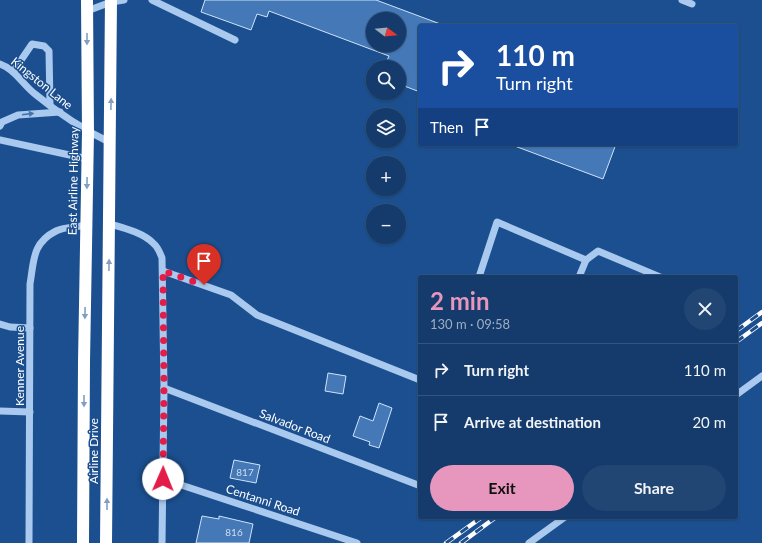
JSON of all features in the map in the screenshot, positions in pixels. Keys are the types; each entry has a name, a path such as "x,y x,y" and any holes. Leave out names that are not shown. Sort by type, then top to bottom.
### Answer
{"highway":[{"path":"110,224 111,1"},
{"name":"East Airline Highway","path":"84,362 88,159 87,6"},
{"name":"Airline Drive","path":"106,543 110,224"},
{"name":"Airline Drive","path":"83,543 84,362"}],"street":[{"path":"87,6 124,0"},
{"path":"152,0 164,3 235,40"},
{"path":"682,0 692,4"},
{"path":"13,72 32,44 44,46 49,51 50,105"},
{"name":"Kingston Lane","path":"0,64 7,66 34,94 88,132 111,144"},
{"path":"0,126 2,122 18,115 60,112"},
{"path":"0,140 88,159"},
{"path":"479,275 496,222 586,260"},
{"path":"110,224 131,230 154,243 162,258 164,388 162,543"},
{"name":"Kenner Avenue","path":"29,543 30,284 34,257 40,243 57,231 87,225"},
{"path":"580,275 586,260 598,251 655,275"},
{"path":"163,271 231,295 257,315 418,379"},
{"path":"0,324 10,327 30,328"},
{"path":"738,394 762,376"},
{"name":"Salvador Road","path":"164,388 418,485"},
{"path":"1,411 30,412"},
{"name":"Centanni Road","path":"163,479 357,543"},
{"path":"529,543 562,519"}],"building":[{"path":"205,0 376,0 440,24 418,24 418,91 406,87 406,60 387,60 389,56 378,52 406,52 406,12 366,12 366,47 269,11 267,17 257,14 251,30 201,12"},
{"path":"515,146 615,146 603,179"},
{"path":"328,373 346,376 343,394 325,391"},
{"path":"379,403 392,408 379,448 369,445 370,442 353,436 360,416 373,421"},
{"path":"234,460 260,465 256,483 230,478"},
{"path":"202,516 219,519 219,516 253,524 249,543 196,543"}],"railway":[{"path":"738,330 762,312"},
{"path":"738,341 762,323"},
{"path":"446,543 479,519"},
{"path":"461,543 493,519"}],"route":[{"path":"163,479 163,271 204,285"}]}
